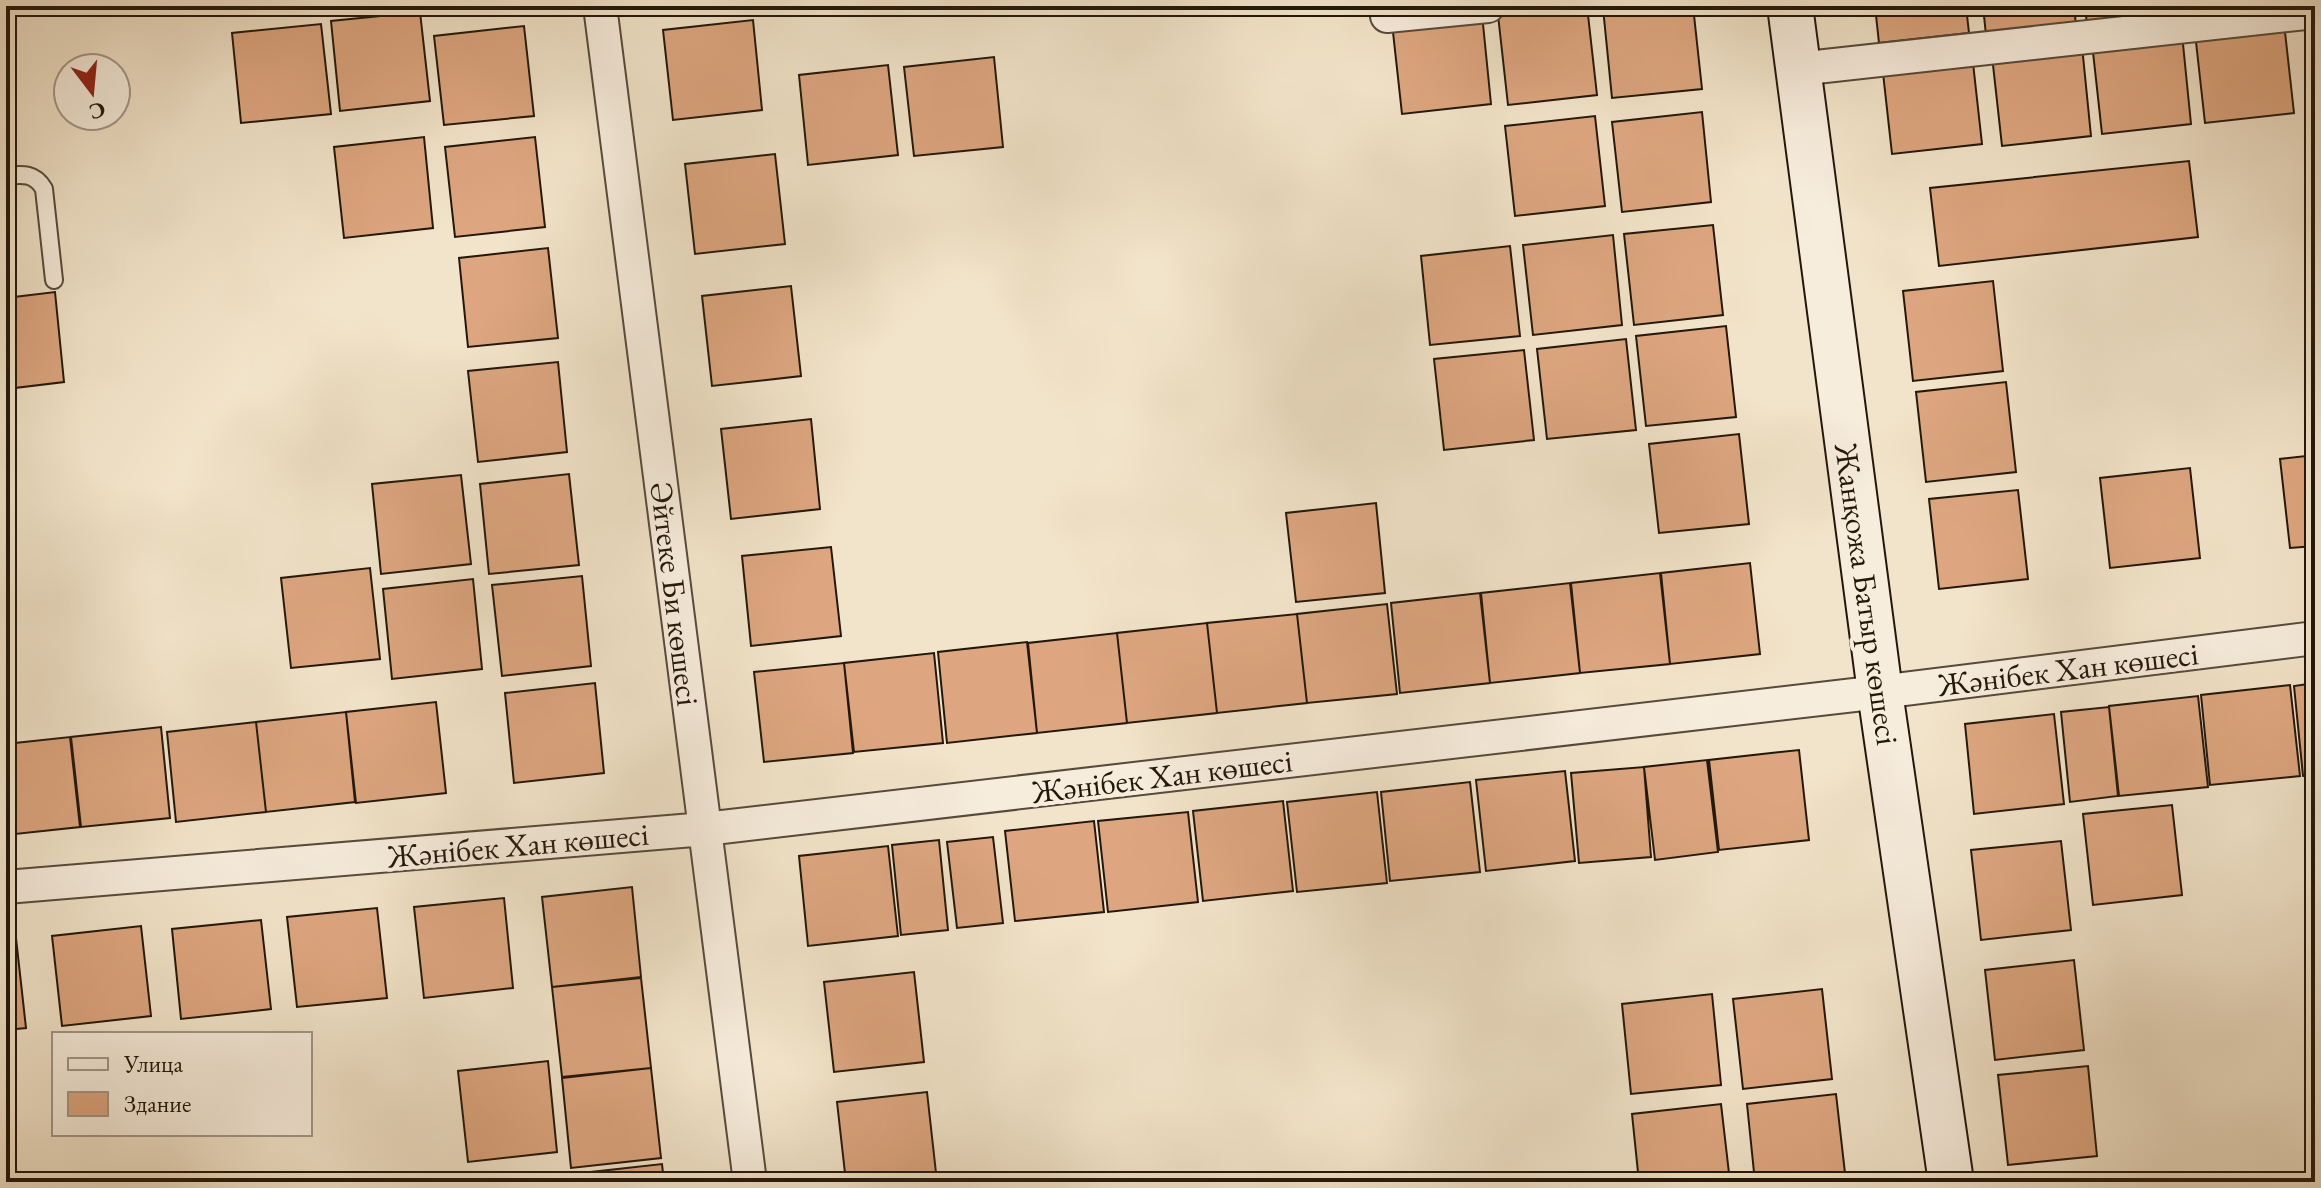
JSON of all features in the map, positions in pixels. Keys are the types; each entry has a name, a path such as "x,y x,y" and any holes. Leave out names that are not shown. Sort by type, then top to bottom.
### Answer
{"main road":[{"name":"Жанқожа Батыр көшесі","path":"1790,6 1880,692 1951,1182"}],"street":[{"name":"Әйтеке Би көшесі","path":"600,6 750,1182"},
{"path":"1387,16 1488,6"},
{"path":"1798,69 2315,12"},
{"name":"Жәнібек Хан көшесі","path":"6,887 705,829 2315,638"}],"lane":[{"path":"6,176 28,174 39,181 44,189 54,280"}],"building":[{"path":"799,6 874,6 800,14"},
{"path":"1587,6 1597,95 1508,105 1498,15"},
{"path":"1693,6 1702,89 1612,98 1603,8"},
{"path":"1875,6 1966,6 1969,33 1879,43"},
{"path":"1983,6 2074,6 2076,25 1986,35"},
{"path":"2085,6 2176,6 2177,15 2087,25"},
{"path":"420,12 430,101 340,111 331,21"},
{"path":"1482,14 1491,104 1402,114 1392,23"},
{"path":"753,20 762,110 673,120 663,30"},
{"path":"2284,23 2294,113 2205,123 2195,33"},
{"path":"321,24 331,114 241,123 232,33"},
{"path":"524,26 534,116 444,125 434,36"},
{"path":"2182,34 2191,124 2102,134 2092,43"},
{"path":"2082,46 2091,136 2002,146 1992,56"},
{"path":"1972,54 1982,144 1892,154 1882,64"},
{"path":"994,57 1003,147 914,156 904,67"},
{"path":"888,65 898,155 808,165 799,75"},
{"path":"1702,112 1711,202 1622,212 1612,122"},
{"path":"1595,116 1605,206 1515,216 1505,126"},
{"path":"424,137 433,228 344,238 334,147"},
{"path":"535,137 545,227 455,237 445,147"},
{"path":"775,154 785,244 695,254 685,164"},
{"path":"2189,161 2198,237 1939,266 1930,188"},
{"path":"1713,225 1723,315 1634,325 1624,234"},
{"path":"1613,235 1622,325 1533,335 1523,245"},
{"path":"1510,246 1520,336 1430,345 1421,256"},
{"path":"548,248 558,338 468,347 459,258"},
{"path":"1993,281 2003,371 1913,381 1903,291"},
{"path":"791,286 801,376 712,386 702,296"},
{"path":"55,292 64,382 6,389 6,298"},
{"path":"1726,326 1736,417 1646,426 1636,336"},
{"path":"1626,339 1636,430 1547,439 1537,349"},
{"path":"1524,350 1534,440 1444,450 1434,359"},
{"path":"558,362 567,452 478,462 468,371"},
{"path":"2006,382 2016,472 1926,482 1916,392"},
{"path":"811,419 820,509 731,519 721,429"},
{"path":"1739,434 1749,524 1659,533 1649,444"},
{"path":"2315,455 2315,546 2290,548 2280,459"},
{"path":"2190,468 2200,558 2110,568 2100,478"},
{"path":"569,474 579,565 489,574 480,484"},
{"path":"461,475 471,564 381,574 372,484"},
{"path":"2018,490 2028,579 1939,589 1929,499"},
{"path":"1376,503 1385,593 1296,602 1286,513"},
{"path":"831,547 841,636 751,646 742,556"},
{"path":"1750,563 1760,654 1670,664 1661,573"},
{"path":"370,568 380,659 291,668 281,578"},
{"path":"1660,573 1670,664 1580,673 1571,583"},
{"path":"582,576 591,666 502,676 492,585"},
{"path":"473,579 482,669 392,679 383,589"},
{"path":"1570,583 1580,673 1490,683 1481,593"},
{"path":"1480,593 1490,683 1400,693 1391,603"},
{"path":"1387,604 1397,694 1307,703 1297,614"},
{"path":"1297,614 1307,703 1217,713 1207,623"},
{"path":"1207,623 1217,713 1127,723 1117,633"},
{"path":"1117,633 1127,723 1037,733 1028,643"},
{"path":"1027,642 1037,733 947,743 938,652"},
{"path":"934,653 943,743 854,752 844,663"},
{"path":"844,663 853,753 764,762 754,672"},
{"path":"595,683 604,773 514,783 505,693"},
{"path":"2315,683 2315,775 2303,776 2294,686"},
{"path":"2290,685 2300,776 2210,785 2201,695"},
{"path":"2198,696 2208,787 2119,796 2109,706"},
{"path":"436,702 446,793 356,803 346,712"},
{"path":"2109,707 2118,796 2070,802 2061,712"},
{"path":"346,712 355,802 266,812 256,722"},
{"path":"2054,714 2064,804 1974,814 1965,724"},
{"path":"256,722 266,812 176,822 167,732"},
{"path":"161,727 170,818 81,827 71,737"},
{"path":"70,737 80,827 6,835 6,744"},
{"path":"1799,750 1809,840 1719,850 1709,760"},
{"path":"1707,760 1718,852 1655,860 1644,767"},
{"path":"1644,767 1651,857 1579,863 1571,773"},
{"path":"1565,771 1575,861 1486,871 1476,780"},
{"path":"1470,782 1480,872 1390,881 1381,792"},
{"path":"1377,792 1387,883 1297,892 1287,802"},
{"path":"1283,801 1293,891 1203,901 1193,811"},
{"path":"2172,805 2182,895 2093,905 2083,814"},
{"path":"1188,812 1198,902 1108,912 1098,821"},
{"path":"1094,821 1104,912 1015,921 1005,831"},
{"path":"993,837 1003,923 957,928 947,842"},
{"path":"939,840 948,930 901,935 892,845"},
{"path":"2061,841 2071,930 1981,940 1971,850"},
{"path":"888,846 898,936 808,946 799,856"},
{"path":"632,887 641,977 552,987 542,897"},
{"path":"504,898 513,988 424,998 414,907"},
{"path":"377,908 387,998 297,1007 287,917"},
{"path":"261,920 271,1009 181,1019 172,929"},
{"path":"141,926 151,1016 62,1026 52,936"},
{"path":"16,938 26,1028 6,1030 6,939"},
{"path":"2074,960 2084,1050 1995,1060 1985,970"},
{"path":"914,972 924,1062 834,1072 824,982"},
{"path":"641,978 651,1068 562,1077 552,987"},
{"path":"1822,989 1832,1079 1743,1089 1733,999"},
{"path":"1712,994 1721,1085 1631,1094 1622,1004"},
{"path":"548,1061 557,1152 468,1162 458,1071"},
{"path":"2088,1066 2097,1156 2008,1165 1998,1075"},
{"path":"651,1068 661,1158 571,1168 562,1078"},
{"path":"927,1092 937,1182 846,1182 837,1102"},
{"path":"1836,1094 1846,1182 1755,1182 1747,1104"},
{"path":"1721,1104 1730,1182 1639,1182 1632,1114"},
{"path":"662,1164 664,1182 573,1182 573,1174"},
{"path":"555,1174 556,1182 482,1182"}]}
